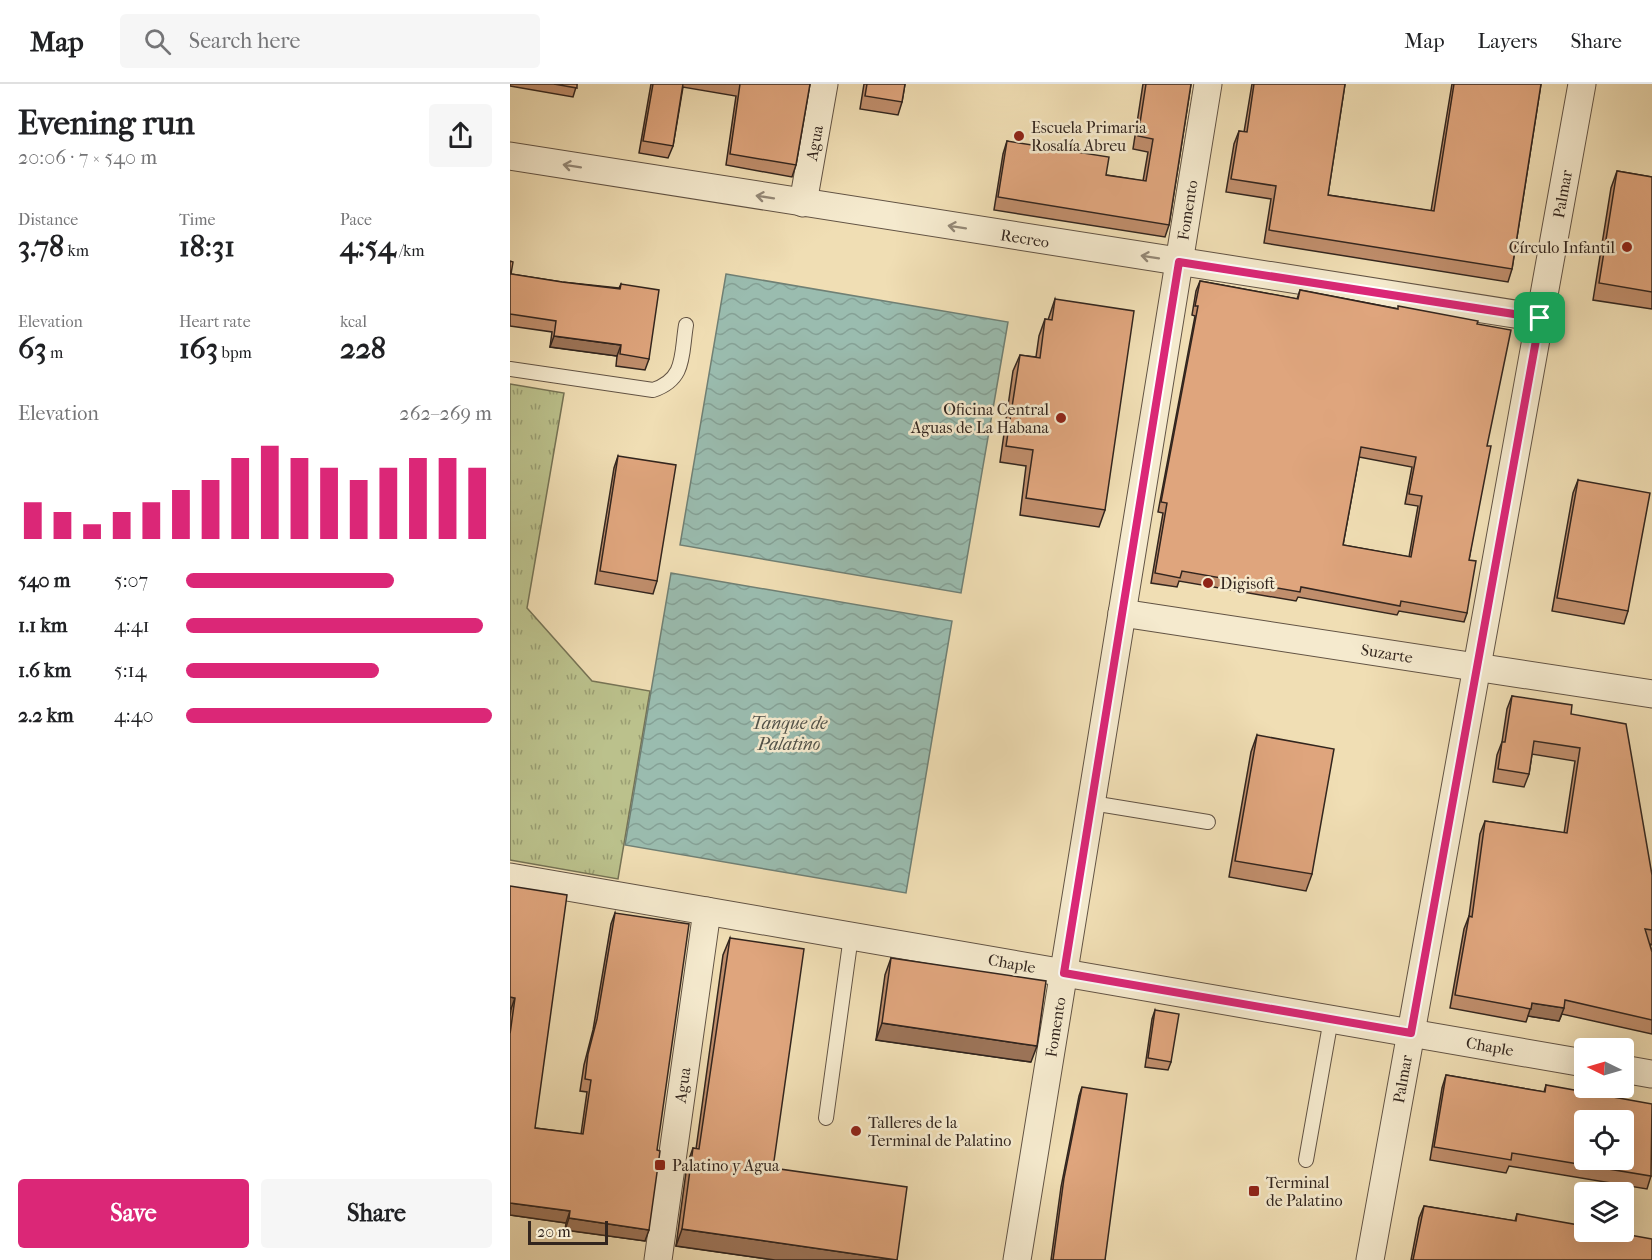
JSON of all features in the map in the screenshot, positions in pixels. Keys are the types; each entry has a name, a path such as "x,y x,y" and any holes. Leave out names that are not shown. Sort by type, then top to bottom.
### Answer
{"street":[{"name":"Agua","path":"803,202 824,84"},
{"name":"Fomento","path":"1017,1260 1208,84"},
{"name":"Palmar","path":"1370,1260 1582,84"},
{"name":"Recreo","path":"510,156 1540,318"},
{"name":"Suzarte","path":"1122,613 1652,693"},
{"name":"Chaple","path":"510,877 1574,1061"},
{"name":"Agua","path":"658,1260 707,911"},
{"path":"1634,1072 1651,1074"}],"lane":[{"path":"510,369 653,390 668,385 677,375 686,325"},
{"path":"1092,803 1208,822"},
{"path":"826,1118 851,936"},
{"path":"1306,1160 1331,1019"}],"green space":[{"path":"510,384 564,393 527,608 592,681 650,691 618,879 510,860"}],"water":[{"path":"726,274 1008,322 961,593 680,545"},
{"name":"Tanque de Palatino","path":"671,573 952,621 906,893 625,845"}],"building":[{"path":"554,84 577,84 577,88"},
{"path":"653,84 683,84 673,146 643,141"},
{"path":"740,84 810,84 796,165 730,154"},
{"path":"867,84 905,84 902,102 865,96"},
{"path":"1146,84 1191,84 1169,225 998,197 1007,141 1109,157 1106,175 1146,181 1153,139 1138,136"},
{"path":"1254,84 1345,84 1328,195 1434,211 1454,84 1541,84 1512,269 1269,230 1276,186 1231,179 1239,131 1247,132"},
{"name":"Círculo Infantil","path":"1617,171 1652,177 1652,292 1599,283"},
{"path":"510,261 513,262 511,274 620,289 621,284 659,290 649,359 620,354 621,345 554,336 556,321 510,314"},
{"path":"1200,281 1298,299 1300,290 1398,309 1398,306 1478,321 1477,324 1511,330 1487,446 1491,446 1469,560 1476,561 1467,613 1401,601 1400,606 1301,587 1300,592 1182,571 1180,578 1155,573 1167,503 1161,502 1198,306 1195,306","holes":["1361,447 1416,457 1409,494 1422,496 1411,557 1343,545"]},
{"name":"Oficina Central Aguas de La Habana","path":"1055,299 1134,311 1105,510 1026,498 1033,450 1006,446 1020,355 1040,358 1045,319 1052,320"},
{"path":"618,456 676,465 657,581 600,571"},
{"path":"1578,480 1650,493 1628,611 1557,598"},
{"path":"1512,696 1572,705 1571,714 1626,724 1652,875 1652,930 1645,929 1652,952 1652,1020 1565,1000 1564,1008 1532,1003 1531,1009 1455,995 1469,916 1472,917 1485,821 1567,833 1580,748 1534,741 1529,774 1498,769"},
{"path":"1257,735 1334,749 1312,874 1235,861"},
{"path":"510,886 567,895 535,1128 583,1134 591,1080 585,1079 588,1054 597,1019 615,913 689,924 657,1150 660,1151 649,1230 569,1218 570,1211 510,1203 510,1034 515,998 510,997"},
{"path":"730,938 804,949 773,1168 907,1187 897,1260 682,1229 693,1148 699,1149"},
{"path":"891,958 1046,981 1037,1046 882,1023"},
{"path":"1155,1010 1179,1014 1171,1062 1148,1058"},
{"path":"1446,1075 1545,1092 1546,1085 1574,1090 1574,1098 1619,1098 1652,1104 1651,1176 1615,1170 1634,1170 1634,1110 1574,1110 1574,1163 1512,1153 1511,1160 1434,1147"},
{"path":"1082,1087 1127,1094 1105,1260 1053,1260 1064,1178"},
{"path":"1424,1206 1516,1221 1517,1214 1574,1224 1574,1242 1634,1242 1634,1236 1652,1239 1652,1260 1413,1260"}],"place":[{"name":"Escuela Primaria Rosalía Abreu","path":"1019,136"},
{"name":"Círculo Infantil","path":"1627,247"},
{"name":"Oficina Central Aguas de La Habana","path":"1061,418"},
{"name":"Digisoft","path":"1208,583"},
{"name":"Talleres de la Terminal de Palatino","path":"856,1131"},
{"name":"Palatino y Agua","path":"660,1165"},
{"name":"Terminal de Palatino","path":"1254,1191"}],"route":[{"path":"1179,262 1540,318 1411,1033 1064,973 1179,262"}]}
